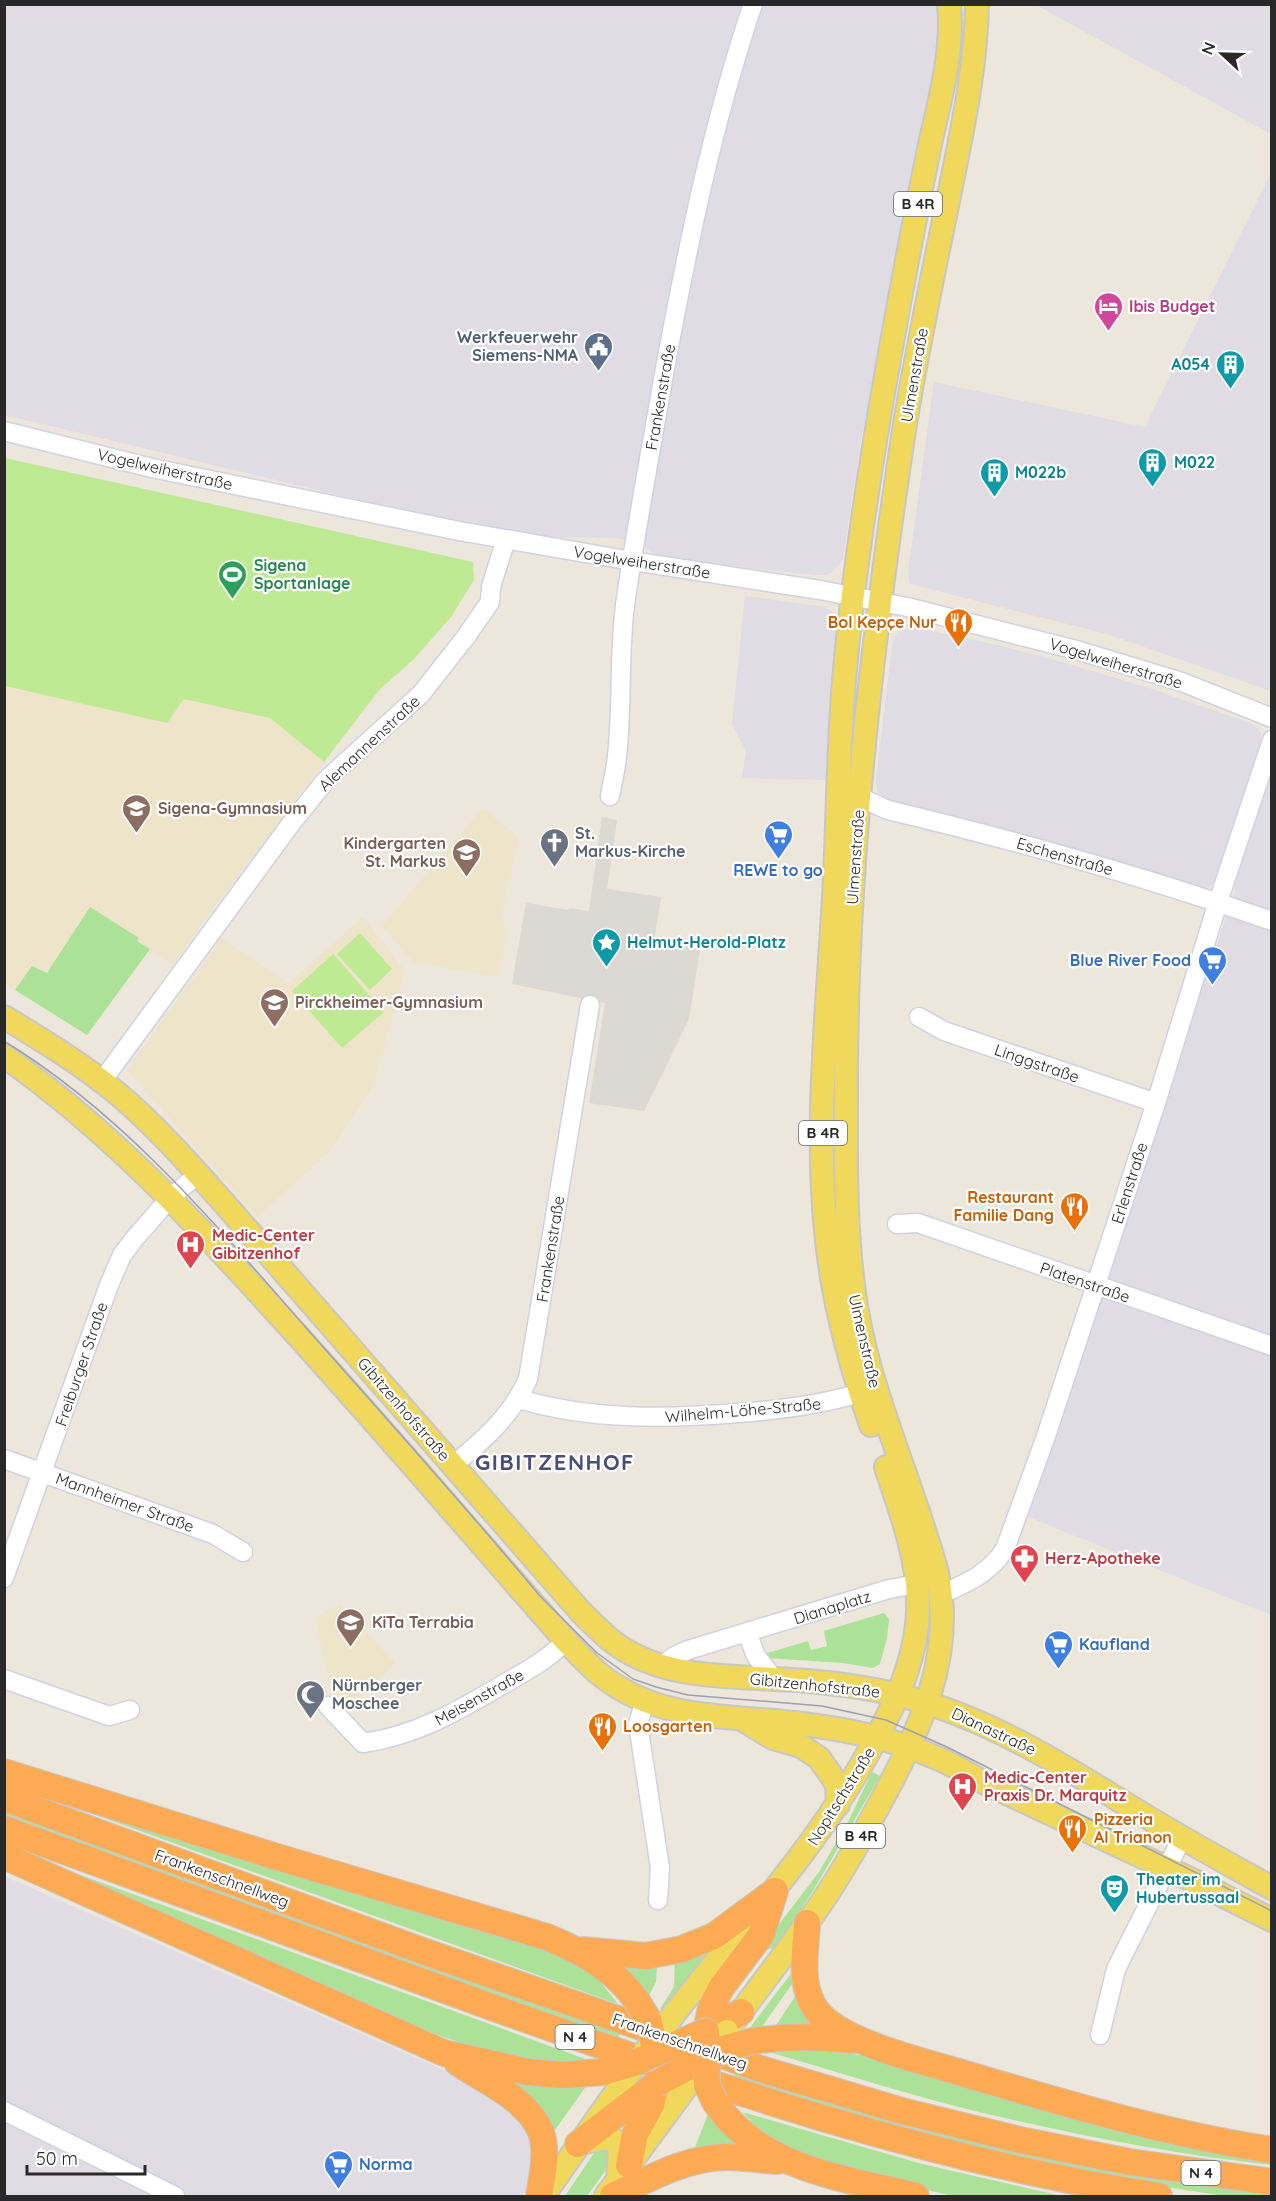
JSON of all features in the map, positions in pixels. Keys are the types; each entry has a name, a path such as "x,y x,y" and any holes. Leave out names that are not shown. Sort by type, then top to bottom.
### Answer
{"highway":[{"path":"4,1772 264,1853 523,1929 574,1948 646,1956 682,1949 714,1936 775,1891"},
{"name":"Frankenschnellweg","path":"4,1798 410,1946 764,2070 902,2111 1020,2140 1130,2162 1272,2182"},
{"name":"Frankenschnellweg","path":"4,1829 612,2050 732,2090 847,2126 950,2153 1090,2185 1159,2196"},
{"path":"4,1856 444,2054 512,2098 532,2117 541,2133 543,2143 541,2196"},
{"path":"775,1891 761,1935 721,1988 711,2008 719,2025 706,2058 707,2085 712,2097 721,2111 742,2134 758,2146 789,2162 916,2196"},
{"path":"807,1923 805,1978 812,2004 829,2023 867,2042 1077,2106 1158,2127 1272,2150"},
{"path":"574,1948 611,1972 637,2001 648,2019 634,2062"},
{"path":"444,2054 542,2074 562,2075 634,2062 719,2025"},
{"path":"578,2144 722,2049 776,2037 815,2037 867,2042"},
{"path":"634,2062 659,2090"},
{"path":"616,2184 635,2134 659,2090"},
{"path":"616,2184 702,2160 733,2157 789,2162"}],"main road":[{"name":"Ulmenstraße","path":"898,1695 915,1641 918,1612 909,1586 909,1539 860,1393 831,1270 823,1156 827,1020 841,730 852,596 896,315 946,66 950,39 950,4"},
{"name":"Ulmenstraße","path":"927,1703 936,1673 941,1637 942,1594 934,1562 871,1374 853,1288 846,1159 846,1040 851,916 860,794 881,602 917,356 973,70 977,4"},
{"name":"Gibitzenhofstraße","path":"4,1017 56,1048 102,1081 146,1120 198,1174 598,1629 621,1648 667,1661 701,1674 838,1684 927,1703"},
{"name":"Gibitzenhofstraße","path":"4,1056 71,1107 170,1198 308,1346 566,1641 604,1678 645,1700 682,1713 816,1726 877,1737 910,1748"},
{"name":"Nopitschstraße","path":"775,1891 838,1805 898,1695"},
{"name":"B 4R","path":"719,2025 780,1959 807,1923 855,1848 910,1748 927,1703"},
{"name":"Dianastraße","path":"927,1703 961,1714 1006,1734 1182,1838 1272,1888"},
{"path":"741,1719 773,1738 801,1746 819,1758 837,1784 838,1805"},
{"path":"910,1748 958,1766 979,1780 1272,1920"},
{"name":"B 4R","path":"541,2196 634,2062 775,1891"},
{"path":"761,1935 758,1952 769,1959 780,1959"},
{"path":"578,2144 602,2138 614,2140 620,2150 616,2184"}],"street":[{"name":"Frankenstraße","path":"610,796 617,756 625,600 682,272 709,153 753,4"},
{"name":"Vogelweiherstraße","path":"4,431 152,468 506,539 881,602 1080,651 1182,682 1272,718"},
{"name":"Alemannenstraße","path":"102,1081 288,828 326,780 421,694 465,638 490,602 491,587 506,539"},
{"name":"Erlenstraße","path":"942,1594 984,1573 1000,1557 1005,1548 1045,1439 1096,1286 1272,740"},
{"name":"Eschenstraße","path":"860,794 868,801 888,810 1053,852 1218,902 1272,921"},
{"name":"Frankenstraße","path":"453,1465 500,1423 519,1399 529,1374 590,1005"},
{"name":"Linggstraße","path":"919,1017 944,1031 1156,1103"},
{"name":"Freiburger Straße","path":"4,1578 44,1473 109,1285 122,1255 170,1198 198,1174"},
{"name":"Platenstraße","path":"897,1224 918,1223 1272,1346"},
{"name":"Wilhelm-Löhe-Straße","path":"519,1399 538,1405 596,1415 667,1417 767,1411 828,1403 860,1393"},
{"name":"Mannheimer Straße","path":"4,1459 213,1534 243,1552"},
{"name":"Dianaplatz","path":"667,1661 688,1650 909,1586"},
{"path":"747,1632 756,1656 774,1679"},
{"name":"Meisenstraße","path":"328,1706 363,1743 384,1740 428,1726 465,1707 546,1659 566,1641"},
{"path":"4,1679 109,1716 130,1710"},
{"path":"645,1700 638,1724 660,1868 658,1900"},
{"path":"1100,2035 1116,1969 1182,1838"},
{"path":"4,2111 175,2196"}],"shaded area":[{"path":"4,5 941,5 943,31 872,395 862,434 843,558 839,566 828,575 815,575 659,558 644,544 616,538 509,536 5,415"},
{"path":"1035,5 1271,5 1271,134 1038,6"},
{"path":"1271,173 1271,691 1107,634 910,584 908,572 934,382 1145,427"},
{"path":"745,596 825,607 834,613 841,623 831,780 742,778 746,751 732,724"},
{"path":"913,627 1002,646 1058,661 1149,688 1256,727 1261,734 1261,745 1214,882 1205,890 978,822 890,803 881,797 877,791 876,780 892,646 894,638 900,632"},
{"name":"Sigena-Gymnasium","path":"5,686 167,723 184,699 270,718 324,762 173,965 137,940 139,938 47,974 32,966 15,990 5,984"},
{"path":"1271,774 1271,1615 1026,1516 1235,890 1234,881"},
{"name":"Kindergarten St. Markus","path":"483,808 519,838 501,917 506,931 499,977 414,962 382,926"},
{"name":"Helmut-Herold-Platz","path":"602,817 617,820 607,889 661,897 654,941 700,949 689,1019 644,1111 589,1103 605,1003 512,984 526,903 589,911"},
{"name":"Pirckheimer-Gymnasium","path":"363,917 405,971 373,1087 328,1153 257,1217 127,1070 223,938 288,984"},
{"name":"KiTa Terrabia","path":"340,1604 395,1663 344,1712 332,1695 315,1617"},
{"path":"4,1876 455,2075 506,2104 533,2139 532,2176 527,2189 522,2196 5,2196"}],"green space":[{"name":"Sigena Sportanlage","path":"5,458 473,562 474,580 451,617 414,659 380,689 324,762 270,718 184,699 167,723 5,686"},
{"path":"90,907 139,938 137,941 150,949 87,1035 15,990 32,966 47,973"},
{"path":"360,933 392,969 370,990 337,954"},
{"path":"333,954 384,1012 342,1048 292,991"},
{"path":"884,1613 889,1619 887,1638 880,1664 873,1668 843,1663 767,1658 764,1654 808,1641 811,1650 827,1646 824,1631"},
{"path":"872,1772 880,1776 816,1886 776,1948 767,1949 764,1944 819,1872 847,1824"},
{"path":"83,1808 554,1950 606,1980 602,1984 618,2004 82,1810"},
{"path":"4,1809 621,2032 617,2042 5,1820"},
{"path":"64,1869 588,2060 554,2062 515,2057 429,2032"},
{"path":"712,1948 715,1952 666,2011 660,2009 674,1987 675,1960"},
{"path":"616,1963 657,1964 656,1982 647,1999"},
{"path":"793,1971 795,1980 758,2032 749,2029"},
{"path":"798,1992 816,2025 773,2030"},
{"path":"810,2050 871,2056 1271,2159 1271,2165 1234,2161 1088,2136 979,2112 772,2053"},
{"path":"736,2071 1271,2192 1271,2196 1225,2196 1074,2173 944,2142 732,2081"},
{"path":"511,2081 575,2087 587,2085 550,2137"},
{"path":"709,2112 753,2154 691,2157"},
{"path":"742,2112 922,2164 1062,2196 953,2196 864,2175 792,2152 761,2131"},
{"path":"609,2146 608,2167 587,2196 565,2196 594,2153 600,2147"}],"tram line":[{"path":"4,1041 48,1070 90,1103 167,1174 239,1251 540,1596 597,1653 633,1679 688,1695 822,1706 886,1720 947,1747 1272,1911"}],"place":[{"name":"Ibis Budget","path":"1108,332"},
{"name":"Werkfeuerwehr Siemens-NMA","path":"599,372"},
{"name":"A054","path":"1231,390"},
{"name":"M022","path":"1153,488"},
{"name":"M022b","path":"994,498"},
{"name":"Sigena Sportanlage","path":"233,600"},
{"name":"Bol Kepçe Nur","path":"958,648"},
{"name":"Sigena-Gymnasium","path":"137,834"},
{"name":"REWE to go","path":"778,860"},
{"name":"St. Markus-Kirche","path":"554,868"},
{"name":"Kindergarten St. Markus","path":"467,878"},
{"name":"Helmut-Herold-Platz","path":"606,968"},
{"name":"Blue River Food","path":"1212,986"},
{"name":"Pirckheimer-Gymnasium","path":"274,1028"},
{"name":"Restaurant Familie Dang","path":"1075,1232"},
{"name":"Medic-Center Gibitzenhof","path":"191,1270"},
{"name":"Herz-Apotheke","path":"1024,1584"},
{"name":"KiTa Terrabia","path":"351,1648"},
{"name":"Kaufland","path":"1058,1670"},
{"name":"Nürnberger Moschee","path":"311,1720"},
{"name":"Loosgarten","path":"602,1752"},
{"name":"Medic-Center Praxis Dr. Marquitz","path":"963,1812"},
{"name":"Pizzeria Al Trianon","path":"1073,1854"},
{"name":"Theater im Hubertussaal","path":"1115,1914"},
{"name":"Norma","path":"338,2190"}],"district":[{"name":"GIBITZENHOF","path":"555,1462"}]}
